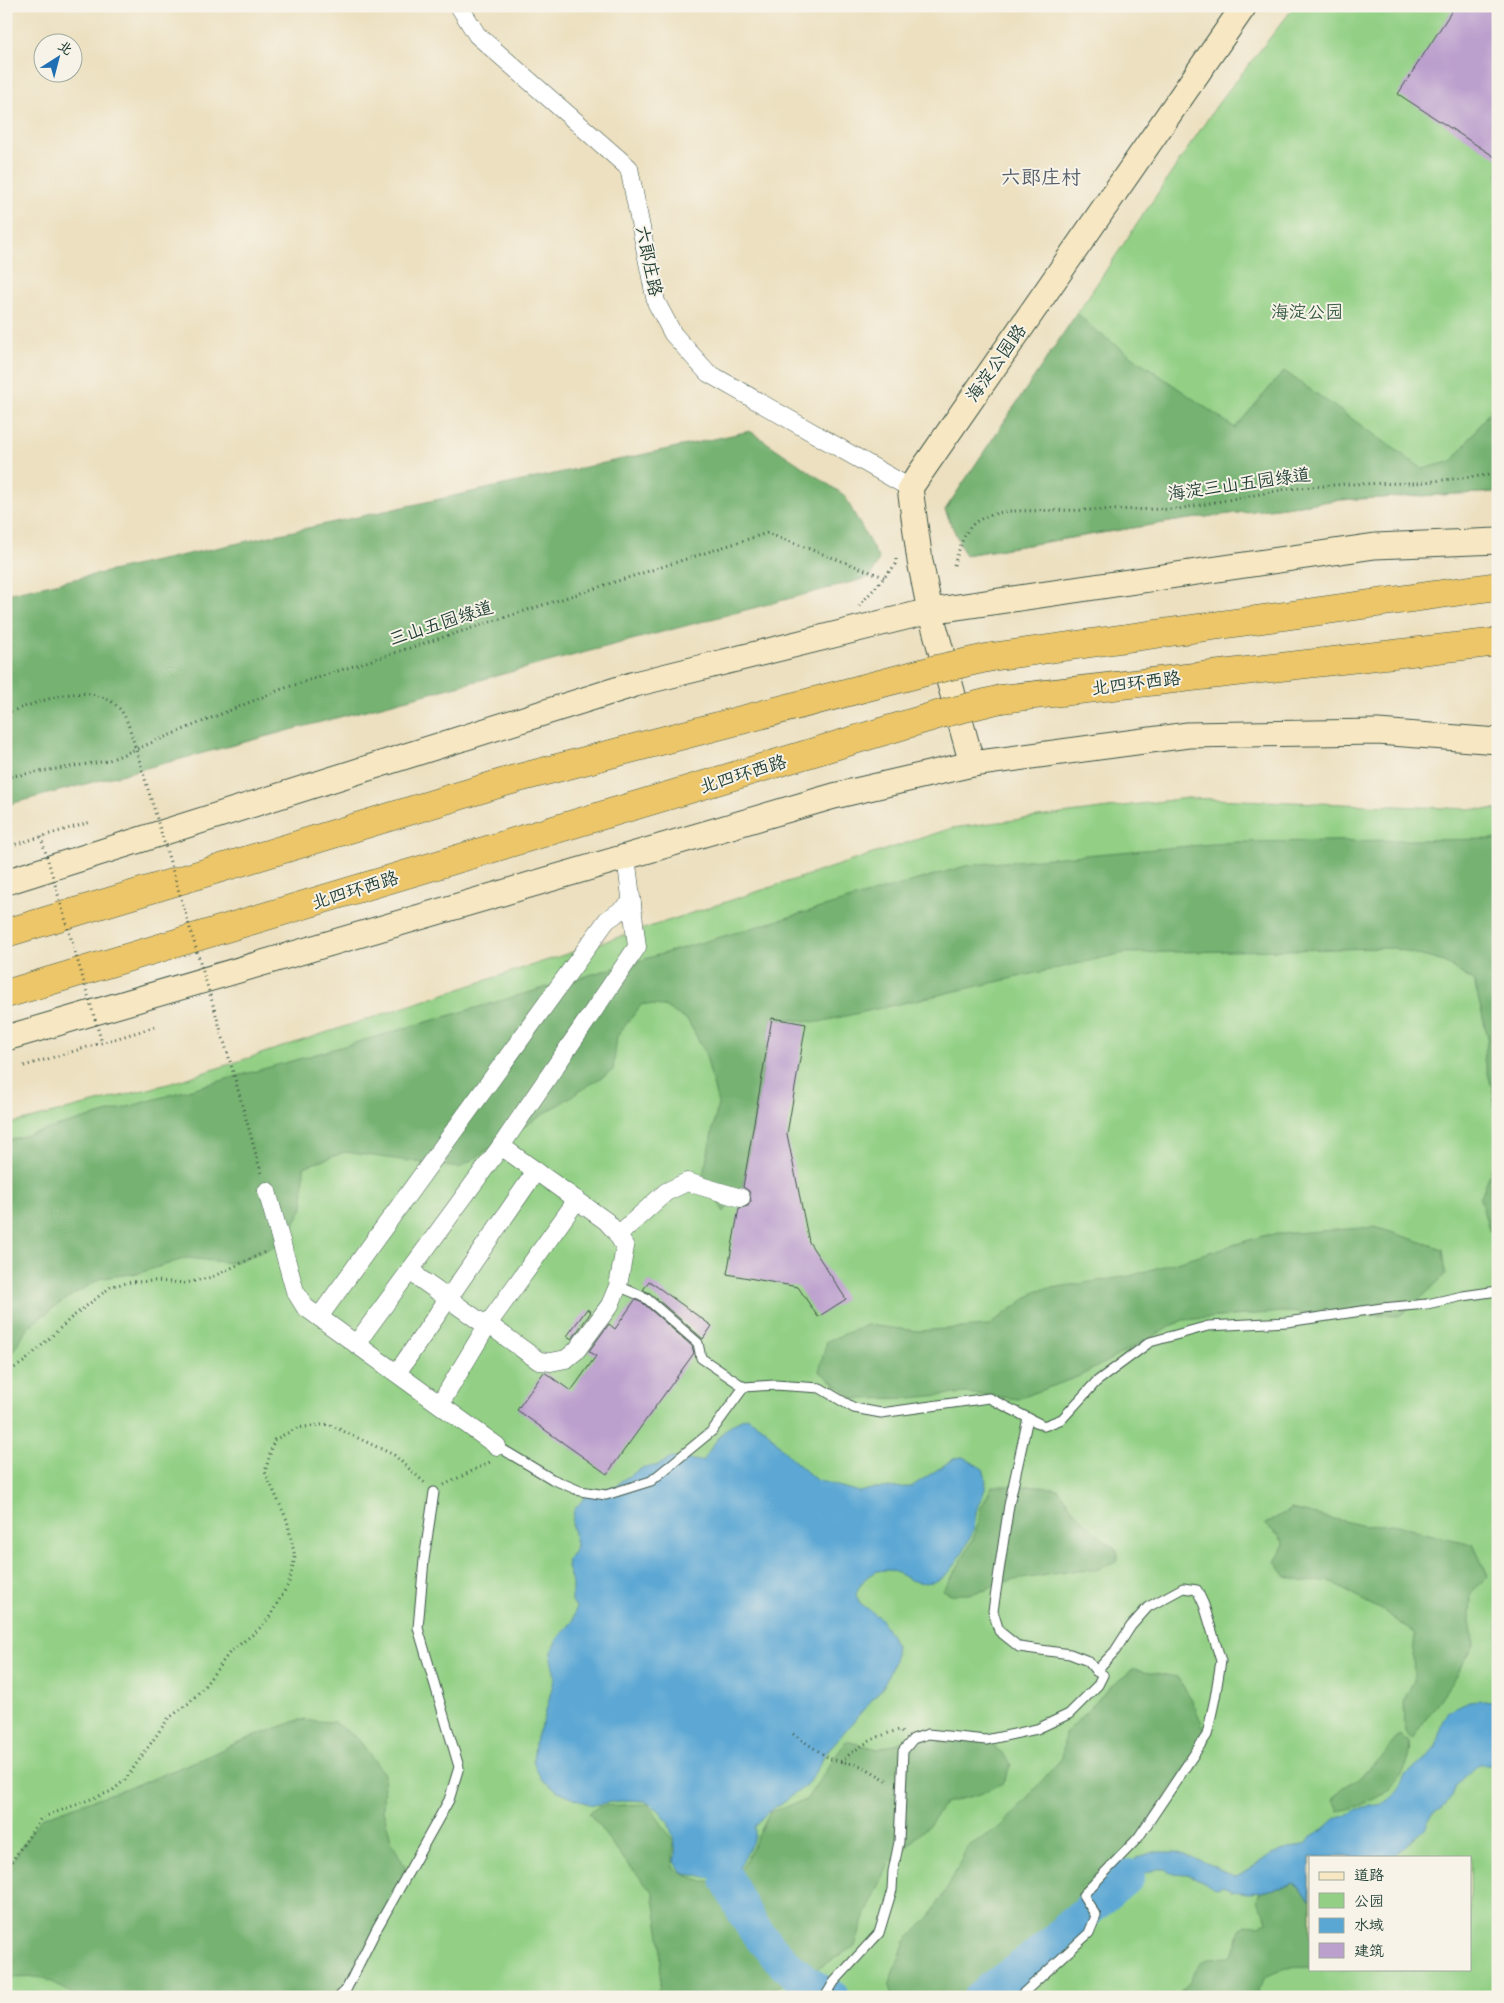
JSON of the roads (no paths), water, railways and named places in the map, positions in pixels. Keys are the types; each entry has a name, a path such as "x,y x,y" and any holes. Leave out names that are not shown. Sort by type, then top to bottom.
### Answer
{"highway":[{"path":"6,933 515,779 933,670 991,657 1498,586"},
{"name":"北四环西路","path":"6,994 941,714 1000,699 1498,642"}],"street":[{"name":"六郎庄路","path":"459,6 477,35 629,168 656,302 673,334 708,373 910,488"},
{"name":"海淀公园路","path":"910,488 1244,6"},
{"path":"910,488 920,561 930,611 972,764"},
{"path":"6,882 635,684 930,611 1375,546 1498,541"},
{"path":"6,1038 834,796 972,764 1188,735 1378,732 1498,741"},
{"path":"356,1344 501,1146 637,947 626,856"},
{"path":"319,1317 607,920 632,903"},
{"path":"411,1269 419,1278 448,1299 478,1320 488,1324 539,1360 551,1362 566,1358 576,1351 610,1305 618,1286 625,1247 618,1235 606,1221 501,1146"},
{"path":"397,1373 536,1172"},
{"path":"618,1235 666,1192 687,1182 741,1198"},
{"path":"266,1191 294,1291 306,1307 503,1450"},
{"path":"440,1404 488,1324 577,1200"}],"lane":[{"path":"618,1286 646,1298 698,1344 701,1358 744,1387 775,1385 820,1388 854,1408 881,1413 989,1398 1044,1426 1062,1419 1096,1382 1150,1342 1208,1326 1287,1322 1382,1308 1427,1304 1498,1291"},
{"path":"503,1450 552,1479 580,1491 606,1495 651,1481 712,1431 744,1387"},
{"path":"826,1997 834,1982 879,1933 892,1890 893,1871 899,1842 903,1751 914,1739 928,1734 986,1740 1037,1729 1069,1714 1098,1685 1103,1675 1096,1671 1088,1661 1070,1654 1019,1646 999,1631 993,1611 1009,1505 1028,1418"},
{"path":"339,1997 346,1990 376,1930 449,1800 459,1767 418,1628 424,1560 434,1492"},
{"path":"1019,1997 1089,1933 1096,1916 1083,1895 1138,1838 1207,1734 1221,1661 1204,1605 1197,1590 1183,1588 1148,1607 1131,1626 1115,1651 1096,1671"}],"water":[{"path":"747,1417 765,1429 789,1456 816,1480 859,1492 875,1488 911,1487 955,1458 963,1457 983,1469 986,1482 970,1538 954,1566 945,1576 934,1582 926,1583 910,1580 890,1570 881,1570 871,1574 860,1585 856,1595 860,1603 880,1618 896,1646 894,1661 884,1686 824,1755 806,1786 767,1813 755,1827 755,1837 738,1870 727,1879 706,1878 681,1871 674,1860 676,1854 674,1840 668,1822 659,1810 645,1801 626,1800 593,1805 586,1803 558,1791 542,1780 533,1760 536,1737 543,1722 555,1676 551,1659 553,1647 558,1638 573,1621 576,1607 572,1601 572,1583 567,1567 568,1559 574,1552 576,1545 572,1523 574,1510 585,1497 596,1490 616,1487 621,1481 644,1467 656,1466 672,1458 702,1461 726,1429"},
{"path":"1478,1700 1498,1703 1498,1764 1479,1764 1456,1785 1451,1798 1443,1807 1433,1813 1425,1828 1395,1856 1309,1856 1309,1898 1301,1888 1294,1884 1262,1892 1248,1893 1232,1891 1224,1886 1216,1888 1188,1874 1171,1873 1166,1869 1156,1869 1144,1873 1138,1880 1127,1884 1129,1869 1136,1858 1159,1852 1176,1852 1200,1860 1235,1877 1243,1874 1271,1854 1306,1844 1313,1835 1324,1829 1335,1819 1349,1815 1359,1808 1383,1804 1399,1789 1405,1775 1424,1761 1436,1747 1442,1722 1448,1711 1469,1701"}],"waterway":[{"path":"980,1997 1046,1949 1067,1928 1128,1876"},
{"path":"727,1879 749,1921 770,1948 798,1976 832,1997"}],"district":[{"name":"六郎庄村","path":"1041,177"}],"park label":[{"name":"海淀公园","path":"1307,312"}]}
